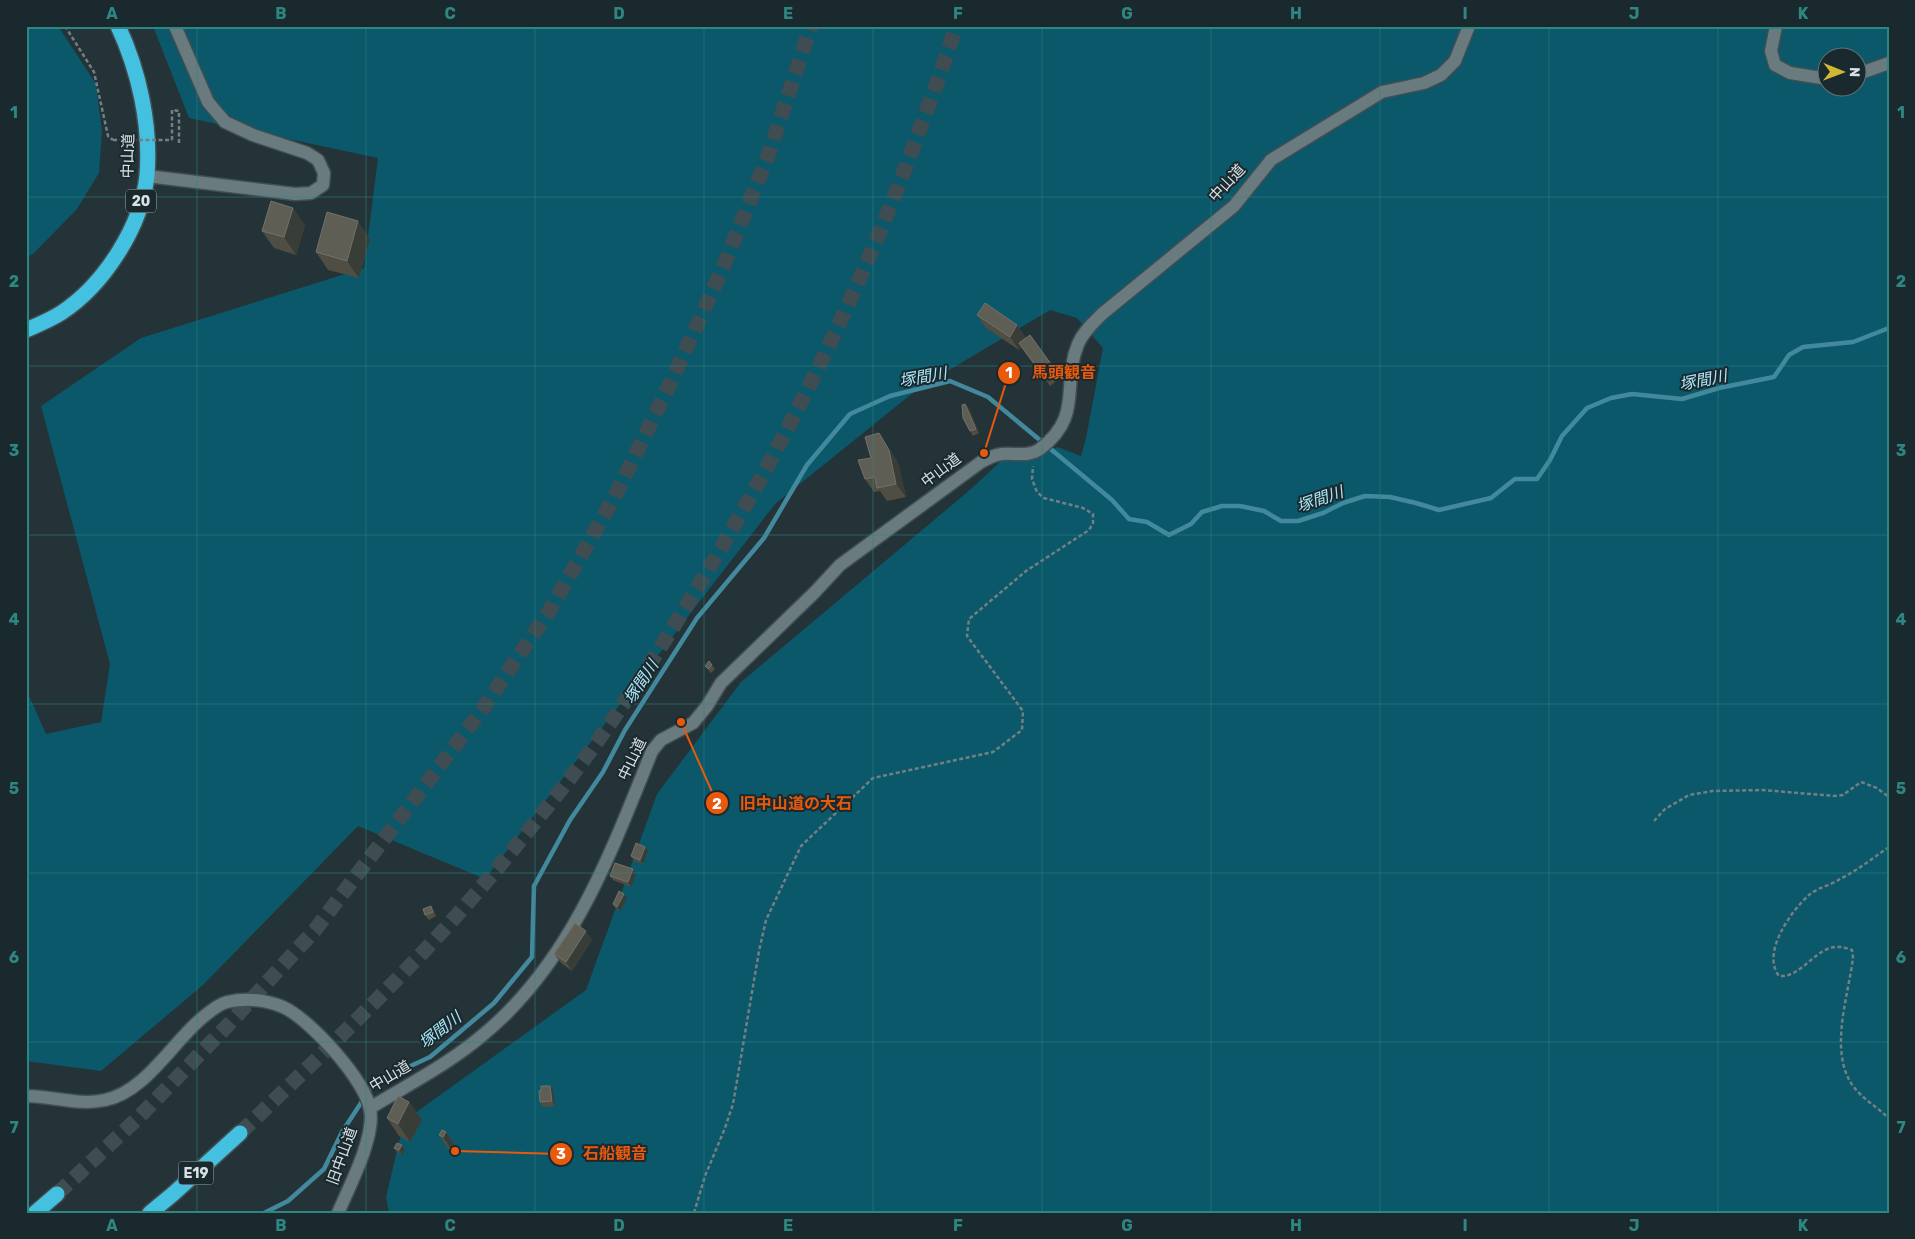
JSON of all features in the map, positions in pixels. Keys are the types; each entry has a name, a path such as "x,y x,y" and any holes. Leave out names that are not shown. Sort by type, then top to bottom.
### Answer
{"highway":[{"name":"中山道","path":"26,330 61,313 107,271 129,233 142,200 147,176 148,150 141,95 118,26"},
{"name":"E19","path":"150,1213 240,1133"},
{"path":"34,1213 56,1194"}],"street":[{"path":"147,176 295,194 311,193 323,185 324,173 318,160 307,153 253,135 225,122 208,102 175,26"},
{"name":"中山道","path":"370,1108 446,1064 485,1034 517,1003 557,954 572,929 611,851 652,751 661,740 693,723 707,706 721,683 840,566 981,462 1001,454 1025,454 1041,447 1065,422 1075,354 1079,342 1086,330 1102,314 1234,206 1271,160 1382,92 1424,83 1441,75 1455,61 1469,26"},
{"path":"1776,26 1771,51 1775,66 1790,73 1818,77"},
{"path":"1868,70 1889,63"},
{"path":"26,1096 45,1096 88,1102 107,1100 124,1093 146,1077 191,1027 209,1012 226,1002 264,1001 285,1008 310,1025 349,1069 359,1084 370,1108"},
{"name":"旧中山道","path":"338,1213 366,1144 370,1124 370,1108"}],"path":[{"path":"65,26 94,72 108,136 113,140 172,140 172,110 179,110 179,144"},
{"path":"694,1213 705,1176 733,1104 766,920 801,846 873,778 992,752 1022,730 1024,711 967,636 969,619 1026,571 1089,530 1093,523 1093,514 1083,508 1044,498 1037,492 1032,479 1041,447"},
{"path":"1654,821 1665,809 1689,795 1713,791 1762,790 1835,796 1843,795 1861,782 1877,788 1889,797"},
{"path":"1889,847 1860,868 1810,894 1792,914 1776,941 1773,954 1774,969 1779,976 1783,976 1796,972 1810,959 1826,950 1840,946 1852,950 1852,965 1843,1022 1842,1063 1847,1076 1859,1094 1878,1108 1889,1120"}],"shaded area":[{"path":"26,26 58,26 96,84 102,131 99,173 77,209 33,254 26,257"},
{"path":"153,26 1889,26 1889,1213 389,1213 386,1197 404,1121 586,990 657,794 741,682 971,489 1003,459 1030,459 1057,447 1081,456 1103,348 1077,318 1050,310 919,388 775,504 485,879 358,826 203,985 101,1071 26,1061 26,689 46,734 101,722 110,664 41,406 141,338 364,268 378,158 189,118"}],"building":[{"path":"271,201 293,208 284,237 262,231"},
{"path":"327,212 358,221 347,261 316,252"},
{"path":"985,303 1017,325 1010,337 977,315"},
{"path":"1030,335 1051,364 1040,372 1019,343"},
{"path":"965,404 976,429 970,431 963,418 962,405"},
{"path":"879,433 889,450 896,484 877,488 875,477 865,479 858,460 871,458 865,437"},
{"path":"709,661 712,665 708,669 705,666"},
{"path":"636,843 645,847 640,860 631,856"},
{"path":"615,863 633,869 628,882 610,876"},
{"path":"619,891 624,894 617,907 613,904"},
{"path":"431,906 433,912 425,915 423,909"},
{"path":"575,923 586,931 566,962 554,954"},
{"path":"541,1086 550,1086 552,1101 540,1102 539,1091 541,1091"},
{"path":"398,1096 409,1102 398,1124 387,1118"},
{"path":"442,1130 446,1132 443,1137 439,1135"},
{"path":"397,1143 402,1145 399,1150 394,1148"}],"waterway":[{"name":"塚間川","path":"264,1213 288,1201 324,1169 342,1132 374,1083 430,1057 494,1003 532,957 534,886 570,820 603,772 625,730 697,618 764,538 807,465 850,414 890,396 950,381 988,397 1112,500 1129,519 1147,522 1169,535 1191,524 1202,512 1222,506 1240,506 1264,511 1281,521 1298,521 1365,496 1390,497 1439,510 1491,498 1515,479 1537,479 1550,460 1562,436 1587,408 1611,398 1632,394 1682,399 1719,388 1774,377 1789,355 1803,347 1853,342 1889,328"}],"tunnel":[{"path":"57,1194 138,1118 229,1024 315,930 482,710 551,608 614,498 672,380 724,265 768,156 811,26"},
{"path":"240,1133 363,1014 459,913 569,780 646,670 732,529 795,414 824,356 878,237 956,26"}],"place":[{"name":"馬頭観音","path":"984,453"},
{"name":"旧中山道の大石","path":"681,722"},
{"name":"石船観音","path":"455,1151"}]}
